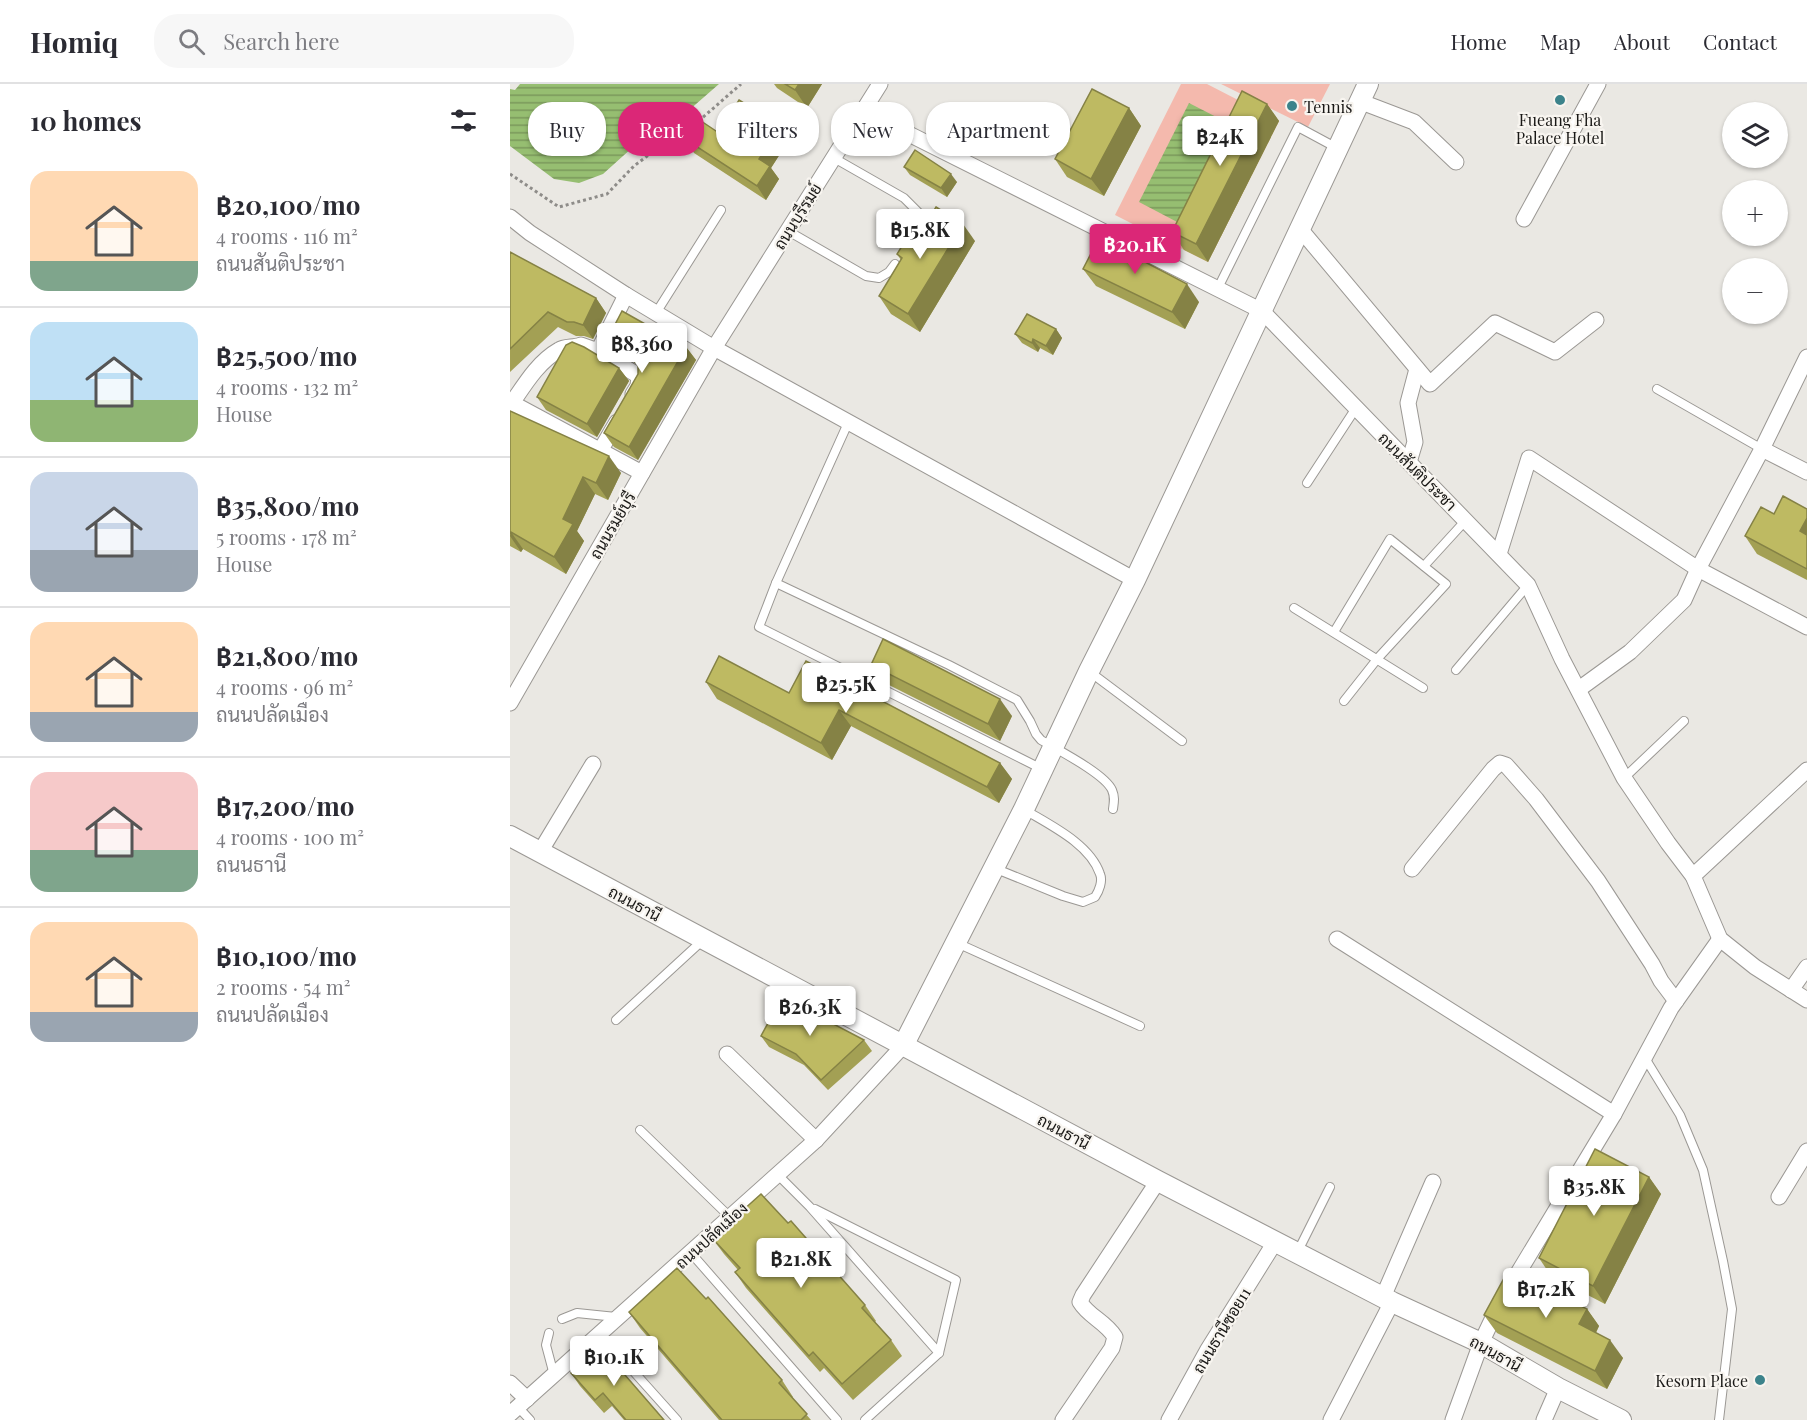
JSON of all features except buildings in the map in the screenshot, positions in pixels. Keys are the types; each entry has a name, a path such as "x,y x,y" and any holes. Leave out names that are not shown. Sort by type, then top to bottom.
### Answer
{"street":[{"name":"ถนนบุรีรมย์","path":"869,102 880,84"},
{"path":"1524,219 1598,84"},
{"path":"903,1046 1024,809 1052,747 1135,580 1364,93 1414,122 1456,162"},
{"name":"ถนนสันติประชา","path":"914,137 1262,311 1528,585 1562,659 1624,778 1693,876 1720,939 1755,967 1807,1000"},
{"name":"ถนนบุรีรมย์","path":"714,348 834,158"},
{"path":"510,217 530,233 626,296 714,348 1135,580"},
{"path":"1301,230 1430,384 1495,323 1555,352 1596,320"},
{"path":"510,232 530,233"},
{"path":"598,351 626,296"},
{"path":"600,451 638,386 639,376 598,351 581,345 573,349 561,348 535,370 511,404 600,451 642,473"},
{"name":"ถนนรมย์บุรี","path":"510,703 714,348"},
{"path":"1579,689 1630,652 1684,600 1807,357"},
{"path":"1409,462 1415,442 1408,403 1417,369"},
{"path":"1762,449 1807,472"},
{"path":"1499,554 1529,458 1698,569 1807,627"},
{"path":"1412,869 1492,769 1500,763 1506,765 1542,807 1598,881 1661,981 1676,1000"},
{"path":"540,852 593,764"},
{"path":"1693,876 1807,770"},
{"name":"ถนนธานี","path":"510,836 1158,1181 1388,1299 1480,1343 1558,1388 1622,1420"},
{"path":"1337,939 1614,1114"},
{"path":"1454,1420 1480,1343 1500,1303 1614,1114 1676,1000 1720,939"},
{"path":"1791,990 1807,968"},
{"name":"ถนนปลัดเมือง","path":"518,1407 816,1140 903,1046"},
{"path":"727,1054 816,1140"},
{"path":"1779,1197 1807,1151"},
{"path":"1063,1420 1113,1348 1115,1337 1108,1326 1084,1309 1080,1302 1158,1181"},
{"path":"1331,1420 1388,1299 1433,1182"},
{"name":"ถนนธานีซอย11","path":"1169,1420 1275,1242"},
{"path":"510,1383 518,1407"},
{"path":"1544,1420 1558,1388"}],"lane":[{"path":"1217,290 1298,127 1338,149"},
{"path":"834,158 904,198 920,214 921,223 909,243"},
{"path":"656,313 721,210"},
{"path":"788,231 866,276 879,278 889,272 894,264"},
{"path":"1657,389 1762,449"},
{"path":"1306,483 1356,408"},
{"path":"848,423 776,583 759,627 1042,770"},
{"path":"1424,566 1466,520"},
{"path":"1334,632 1390,539 1446,584 1378,658 1344,701"},
{"path":"776,583 939,660 1017,700 1036,734 1111,788 1115,798 1113,809"},
{"path":"1455,670 1528,585"},
{"path":"1294,608 1424,688"},
{"path":"1089,671 1182,741"},
{"path":"1624,778 1684,721"},
{"path":"994,868 1083,902 1095,897 1101,876 1089,856 1071,838 1024,809"},
{"path":"616,1020 703,939"},
{"path":"957,942 1140,1026"},
{"path":"1644,1056 1680,1115 1702,1170 1725,1271 1732,1309 1719,1420"},
{"path":"640,1130 731,1218"},
{"path":"778,1175 810,1207 939,1353"},
{"path":"1297,1253 1330,1187"},
{"path":"810,1207 956,1280 939,1353 865,1420"},
{"path":"691,1253 837,1420"},
{"path":"562,1319 577,1313 618,1318"},
{"path":"549,1333 546,1345 554,1375"},
{"path":"600,1334 677,1420"},
{"path":"518,1407 530,1420"}],"path":[{"path":"510,174 559,207 606,194 668,137 685,133 741,84"}],"shaded area":[{"path":"520,84 719,84 698,102 618,102 618,156 623,156 603,174 579,183 554,179 510,146 510,89 515,90"},
{"path":"1181,84 1207,84 1279,121 1208,262 1115,215"},
{"name":"Tennis","path":"1221,84 1330,84 1308,127"},
{"path":"1189,103 1230,124 1179,223 1139,202"}],"place":[{"name":"Fueang Fha Palace Hotel","path":"1560,100"},
{"name":"Tennis","path":"1292,106"},
{"name":"Kesorn Place","path":"1760,1380"}]}
